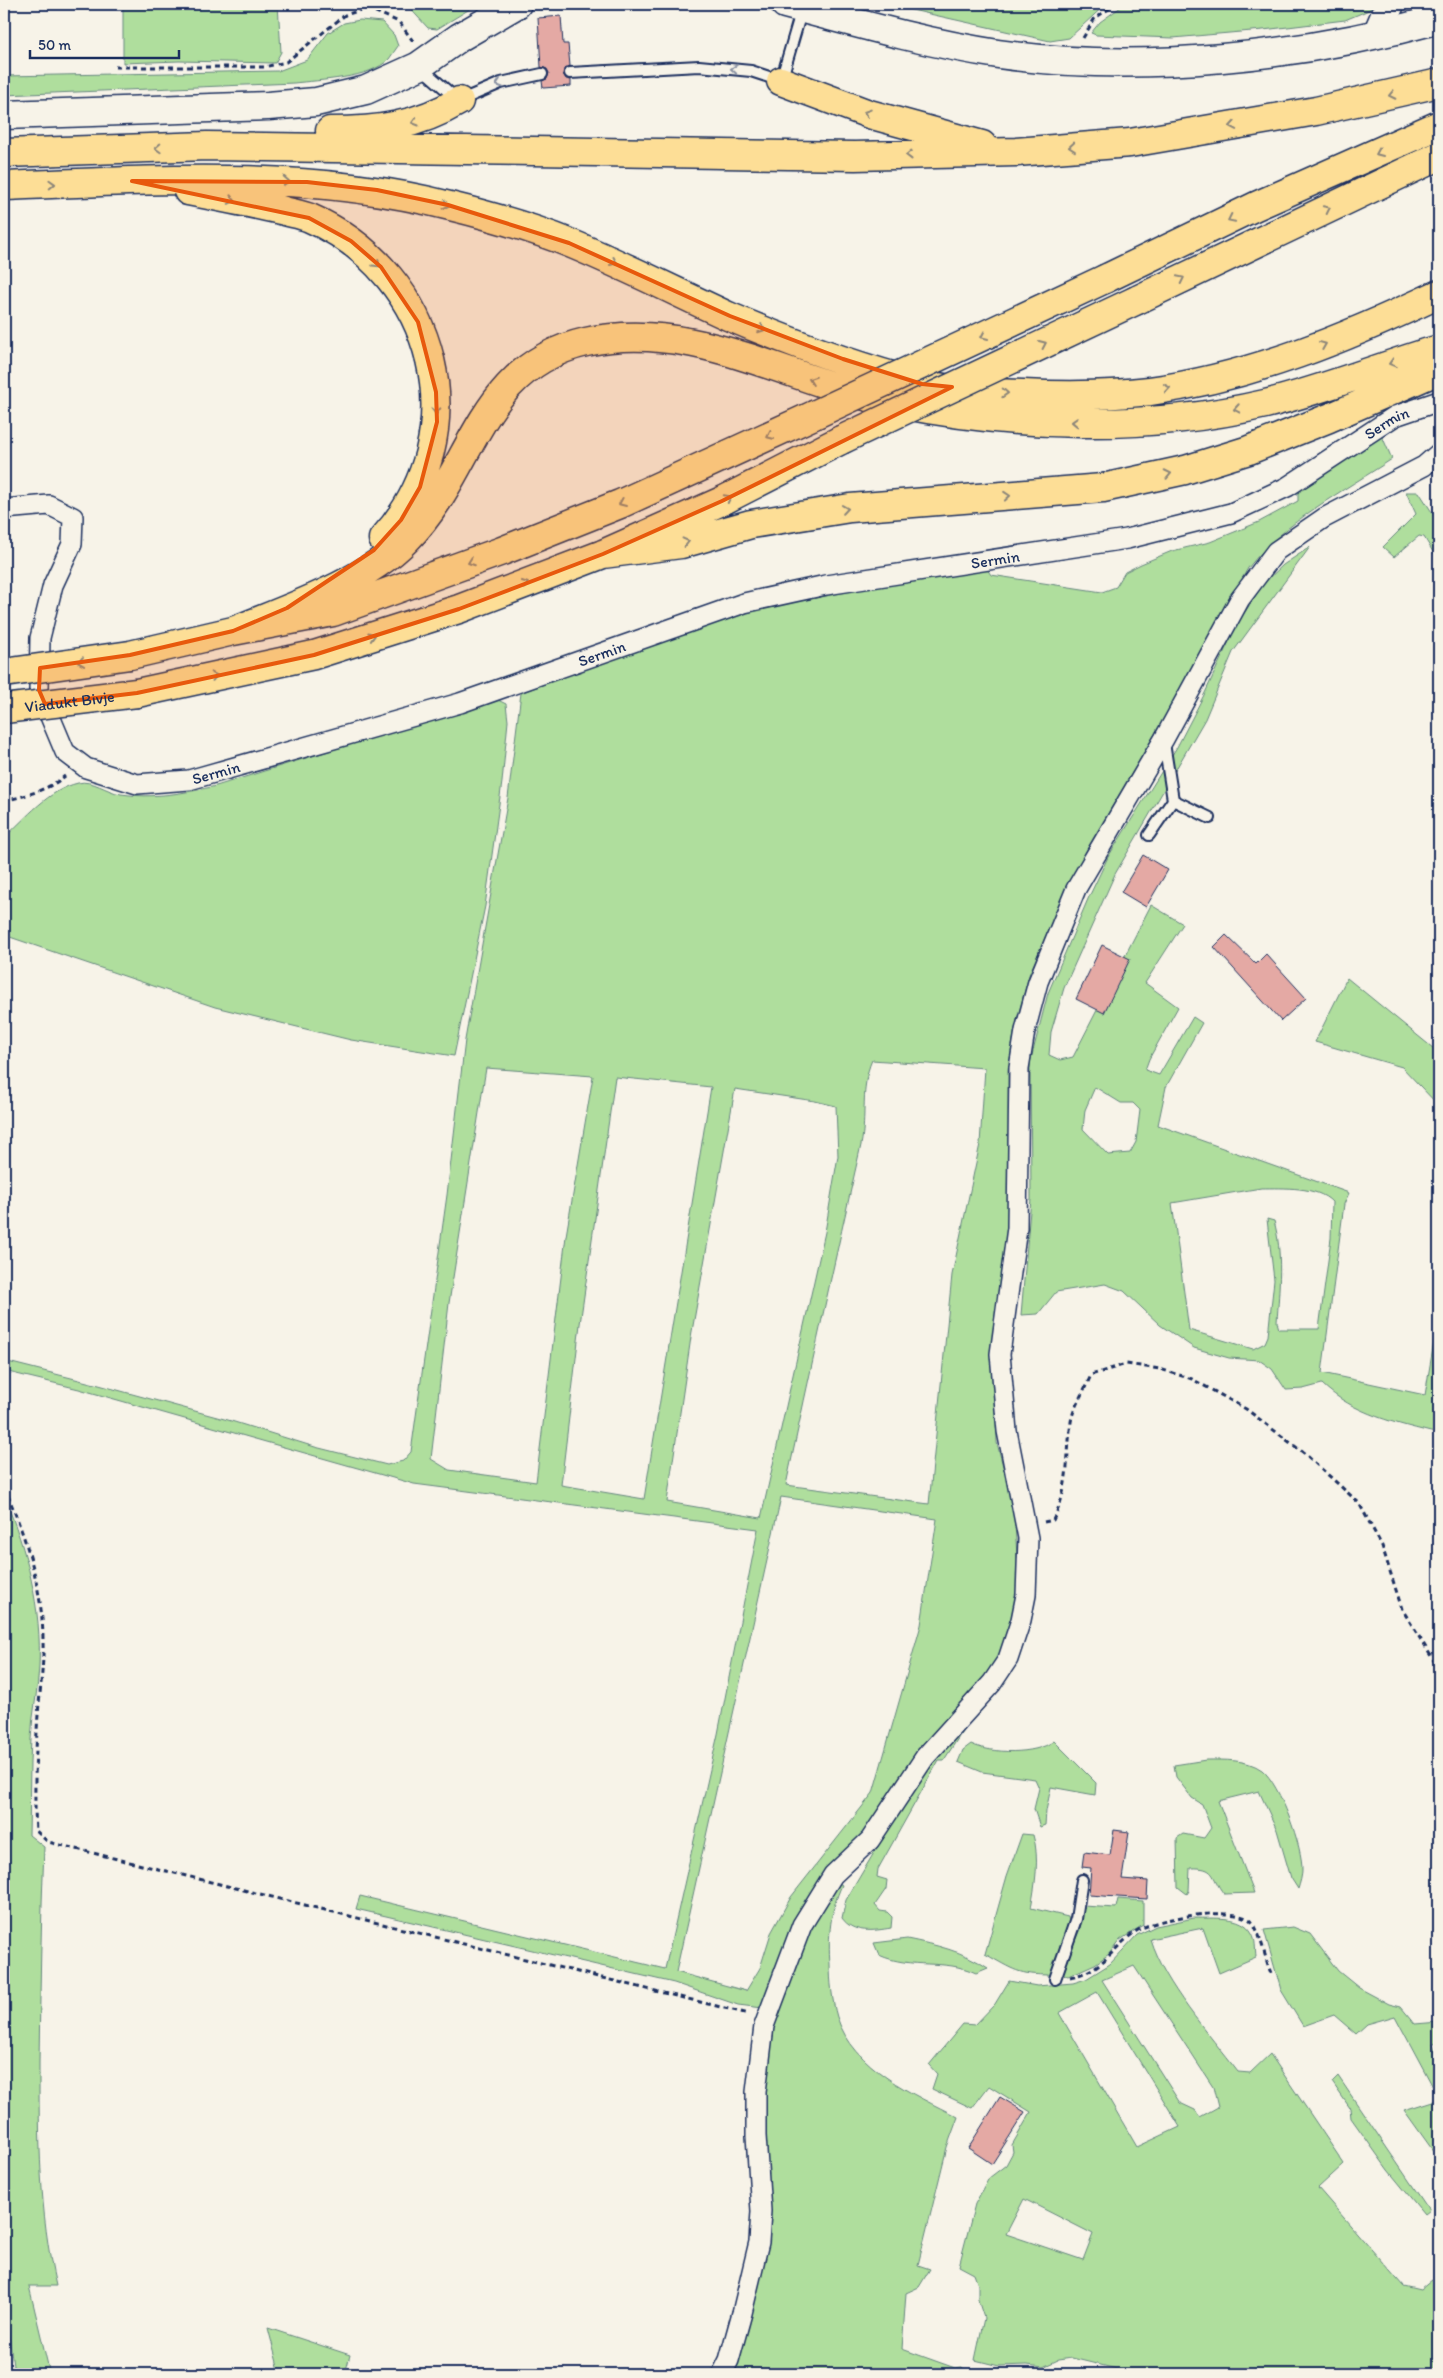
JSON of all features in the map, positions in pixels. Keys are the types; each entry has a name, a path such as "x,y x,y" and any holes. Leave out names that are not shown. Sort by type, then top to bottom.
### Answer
{"highway":[{"path":"781,81 869,114 965,141 1016,152"},
{"path":"4,153 207,146 855,156 1016,152 1130,143 1316,111 1439,83"},
{"path":"207,146 298,131 354,131 411,124 436,115 459,101"},
{"path":"4,673 130,655 233,631 333,612 502,551 620,504 1107,278 1256,206 1439,125"},
{"path":"603,554 722,501 841,440 1439,156"},
{"path":"4,186 244,179 307,182 377,190 448,205 516,223 569,243 730,316 843,360 922,384 999,393 1074,396 1146,391 1198,383 1254,369 1310,351 1378,323 1439,294"},
{"path":"132,181 250,203 309,218 351,241 381,267 418,322 430,358 436,392 436,414 429,458 420,487 401,520 374,550 287,608"},
{"path":"233,631 369,570 405,541 431,512 456,472 472,436 494,402 521,371 556,351 588,342 634,335 686,342 734,352 824,384 893,403 1016,419 1081,422 1144,422 1201,416 1266,404 1439,349"},
{"path":"603,554 681,544 751,524 850,508 1102,488 1185,470 1249,450 1320,422 1439,370"},
{"name":"Viadukt Bivje","path":"4,709 137,692 314,655 459,609 603,554"}],"street":[{"path":"4,115 268,106 316,102 366,90 423,63 460,37 517,4"},
{"path":"1377,34 1390,4"},
{"path":"794,6 913,39 1000,54 1069,60 1148,62 1237,56 1329,43 1377,34 1434,14"},
{"name":"Sermin","path":"4,509 49,505 73,517 72,544 53,585 40,638 39,690 66,752 86,768 138,784 189,780 460,703 744,603 836,583 1127,538 1231,513 1287,487 1395,416 1439,401"},
{"path":"722,2374 729,2360 742,2314 759,2242 761,2211 756,2136 756,2092 764,2026 802,1925 833,1875 870,1840 925,1757 992,1683 1008,1659 1021,1620 1026,1596 1028,1538 1007,1431 1000,1354 1017,1228 1019,1068 1025,1031 1038,982 1076,889 1164,739 1240,599 1276,551 1324,518 1424,466 1439,453"}],"lane":[{"path":"570,73 699,66 751,71 781,81 794,6"},
{"path":"423,63 459,101 501,83 542,74"},
{"path":"1149,835 1173,800 1164,739"},
{"path":"1173,800 1210,818"},
{"path":"1055,1979 1076,1919 1082,1880"}],"path":[{"path":"1069,60 1095,18 1116,4"},
{"path":"115,67 264,67 286,62 345,15 367,8 398,22 423,63"},
{"path":"4,801 56,784 80,763"},
{"path":"1026,1525 1054,1520 1060,1507 1067,1481 1071,1420 1091,1375 1126,1364 1160,1369 1192,1379 1246,1409 1304,1453 1359,1503 1382,1546 1402,1609 1439,1669"},
{"path":"4,1487 18,1518 37,1584 44,1640 37,1732 35,1823 36,1831 48,1842 766,2018"},
{"path":"1055,1979 1081,1975 1096,1968 1139,1930 1166,1920 1202,1914 1231,1916 1250,1920 1257,1930 1271,1973"}],"highlighted area":[{"path":"132,181 307,182 377,190 448,205 569,243 730,316 843,359 922,384 952,387 722,501 603,554 459,609 314,655 137,693 45,704 39,690 40,668 130,655 233,631 287,608 374,550 401,520 420,487 437,422 436,392 418,322 381,267 351,241 309,218"}],"green space":[{"path":"123,4 278,4 281,52 275,63 179,61 123,63"},
{"path":"406,4 427,4 428,6 432,4 478,4 437,29 428,28"},
{"path":"885,4 1106,4 1069,38 1050,41"},
{"path":"1125,4 1374,4 1369,10 1345,20 1263,30 1173,38 1096,35 1091,33 1100,22"},
{"path":"360,20 382,22 394,35 398,46 389,59 380,66 357,75 294,83 4,95 4,76 278,71 307,60 328,33 344,23"},
{"path":"1382,436 1392,459 1315,508 1279,536 1248,568 1186,681 1087,849 1029,975 1016,1023 1008,1069 1009,1230 995,1377 997,1443 1014,1509 1019,1587 1011,1629 996,1663 852,1853 829,1872 801,1908 763,2008 738,2005 674,1983 356,1909 360,1896 665,1969 718,1734 758,1529 414,1484 79,1389 4,1371 4,1361 228,1420 315,1447 387,1465 403,1461 411,1452 447,1195 465,1040 508,798 521,693 672,635 761,608 885,585 987,569 991,575 1102,592 1116,587 1125,572 1141,564 1172,551 1210,542 1259,522 1298,501 1298,491","holes":["872,1060 985,1068 980,1144 952,1275 929,1504 786,1485 861,1145 868,1070","486,1068 593,1076 566,1236 536,1482 449,1470 431,1459 449,1303","615,1077 711,1087 644,1499 561,1485 580,1324","735,1089 836,1106 838,1156 825,1232 761,1518 667,1502 691,1337","781,1497 937,1519 921,1625 873,1793 791,1897 771,1933 760,1968 746,1991 676,1972"]},
{"path":"1406,492 1419,492 1439,523 1439,562 1424,537 1419,536 1394,557 1383,547 1416,514"},
{"path":"1310,547 1233,652 1205,719 1115,874 1064,988 1051,1032 1049,1055 1060,1060 1073,1057 1151,905 1183,924 1145,983 1178,1007 1149,1059 1145,1070 1159,1075 1193,1017 1202,1023 1166,1087 1158,1125 1349,1193 1344,1204 1322,1373 1425,1395 1439,1312 1439,1434 1392,1422 1362,1410 1334,1394 1322,1384 1303,1389 1286,1390 1272,1369 1259,1360 1229,1358 1194,1348 1160,1325 1124,1291 1105,1284 1056,1292 1038,1314 1021,1315 1031,1199 1030,1063 1048,993 1108,857 1177,747 1237,624 1264,583 1283,565","holes":["1095,1087 1121,1103 1133,1103 1140,1110 1136,1142 1130,1153 1108,1155 1083,1129 1085,1110","1261,1188 1299,1189 1318,1193 1326,1197 1332,1202 1331,1238 1319,1329 1279,1329 1277,1322 1280,1271 1279,1246 1274,1221 1267,1219 1274,1280 1268,1336 1265,1343 1253,1349 1189,1330 1172,1203"]},
{"path":"496,699 506,704 508,721 502,782 485,906 454,1056 351,1040 215,1007 4,935 5,837 38,805 67,787 83,782 94,784 116,793 145,796 204,789"},
{"path":"1347,978 1439,1053 1439,1106 1402,1067 1315,1042"},
{"path":"4,1497 26,1559 38,1623 38,1676 31,1739 29,1835 44,1847 39,2063 40,2147 46,2231 56,2286 29,2286 50,2374 14,2374 4,2296"},
{"path":"961,1725 964,1729 944,1760 939,1760 878,1869 877,1877 887,1880 886,1889 875,1905 880,1911 887,1912 892,1917 891,1928 864,1930 852,1927 842,1918 846,1900 933,1757"},
{"path":"1054,1741 1096,1783 1095,1795 1051,1787 1045,1825 1040,1827 1034,1809 1039,1788 1035,1779 982,1772 958,1762 963,1750 971,1744 990,1750 1025,1751 1046,1746"},
{"path":"1206,1760 1235,1761 1249,1764 1256,1766 1269,1777 1283,1802 1299,1847 1302,1870 1298,1889 1291,1878 1277,1830 1259,1791 1218,1801 1254,1893 1224,1894 1212,1874 1205,1869 1199,1868 1190,1868 1189,1891 1187,1894 1178,1887 1177,1838 1183,1834 1204,1838 1211,1828 1202,1804 1192,1798 1176,1777 1174,1765"},
{"path":"1022,1834 1033,1835 1035,1844 1036,1872 1031,1908 1068,1917 1070,1926 1052,1975 1024,1973 985,1954 1007,1876"},
{"path":"836,1881 842,1885 835,1904 831,1924 829,1944 830,1977 835,2011 845,2035 857,2051 887,2078 922,2099 958,2117 947,2147 918,2265 930,2269 919,2287 906,2293 902,2349 955,2368 962,2367 969,2374 728,2374 760,2266 760,2136 767,2044 803,1937"},
{"path":"1118,1899 1143,1901 1143,1925 1120,1940 1109,1954 1095,1964 1068,1976 1061,1973 1080,1929 1083,1906 1116,1908"},
{"path":"1194,1918 1218,1918 1241,1923 1252,1933 1255,1941 1256,1957 1219,1973 1203,1928 1150,1939 1176,1991 1238,2072 1250,2073 1270,2054 1344,2164 1318,2188 1403,2286 1420,2290 1439,2274 1439,2374 1116,2374 1121,2370 1072,2358 1058,2360 1043,2367 1027,2365 999,2366 975,2360 984,2318 978,2300 978,2285 974,2274 959,2266 975,2204 989,2178 1006,2165 1013,2152 1012,2145 1031,2112 989,2086 972,2108 932,2089 937,2074 929,2065 963,2024 975,2025 995,2004 1009,1981 1037,1986 1073,1983 1086,1979 1110,1964 1137,1935 1156,1926","holes":["1134,1966 1213,2087 1218,2107 1200,2117 1195,2110 1180,2103 1102,1980","1097,1992 1180,2127 1137,2147 1059,2013","1024,2199 1093,2234 1083,2260 1006,2234"]},
{"path":"1293,1927 1310,1934 1338,1971 1359,1988 1389,2004 1401,2007 1415,2024 1439,2022 1439,2042 1433,2043 1439,2065 1439,2098 1395,2016 1367,2024 1356,2034 1334,2015 1303,2026 1281,1990 1264,1930"},
{"path":"907,1939 939,1946 959,1953 988,1968 976,1973 952,1966 904,1962 879,1955 874,1943"},
{"path":"1338,2076 1429,2210 1424,2214 1388,2170 1351,2118 1350,2108 1332,2082"},
{"path":"1439,2099 1439,2159 1404,2110"},
{"path":"268,2328 350,2355 345,2374 280,2374"}],"building":[{"path":"561,16 563,44 568,44 570,66 564,69 563,74 566,79 571,80 571,86 543,88 542,81 547,79 549,73 547,69 541,67 538,18"},
{"path":"1143,855 1168,870 1146,907 1121,892"},
{"path":"1226,935 1256,964 1266,954 1306,998 1281,1021 1214,947"},
{"path":"1102,945 1130,959 1104,1013 1076,999"},
{"path":"1114,1830 1129,1832 1122,1879 1148,1881 1147,1899 1089,1895 1091,1868 1082,1867 1084,1852 1110,1855"},
{"path":"1000,2097 1025,2112 992,2164 968,2148"}]}
